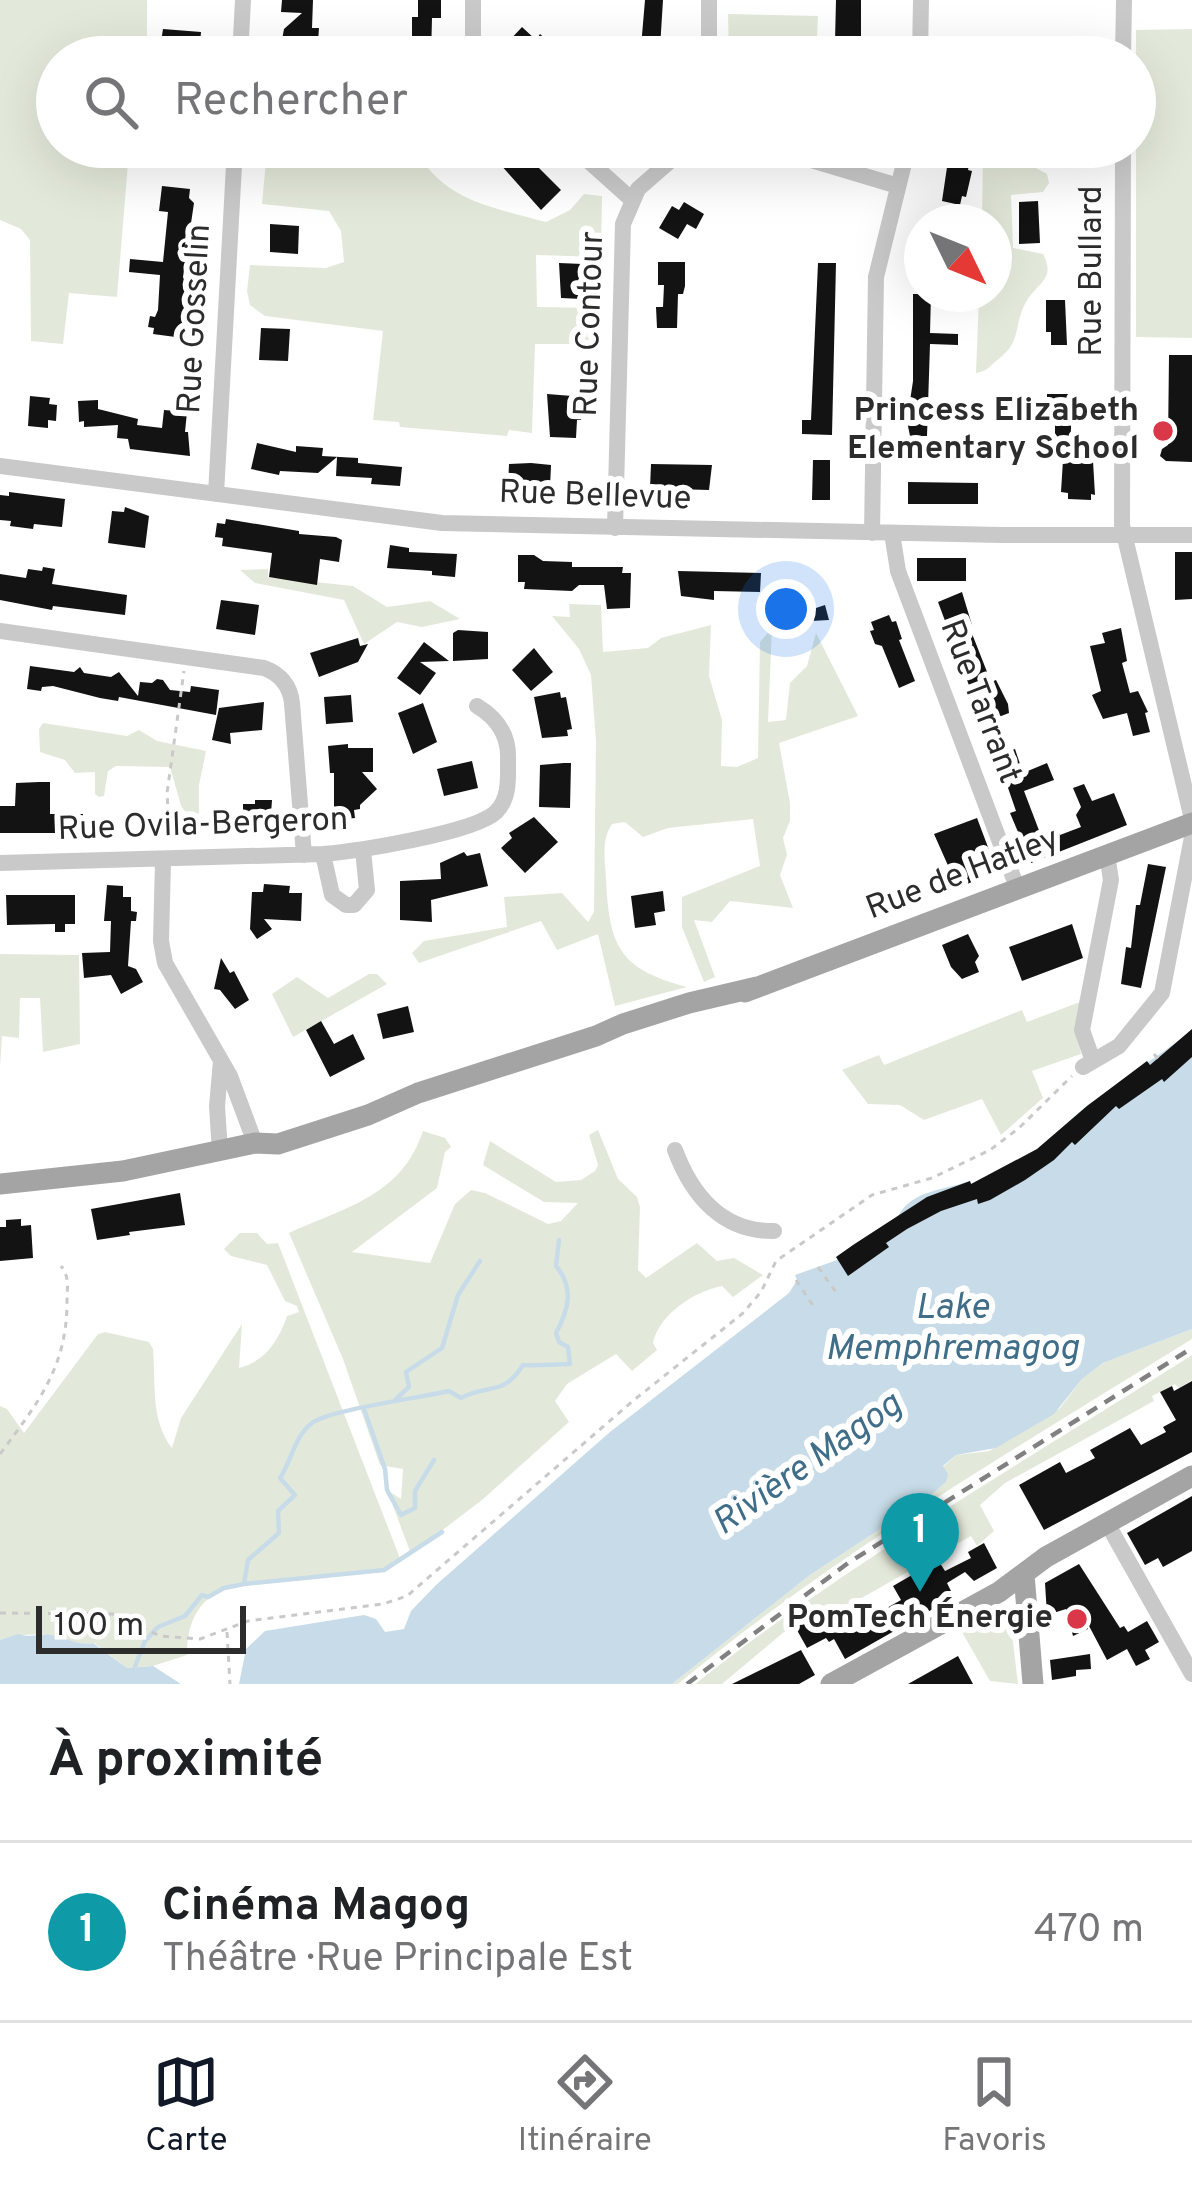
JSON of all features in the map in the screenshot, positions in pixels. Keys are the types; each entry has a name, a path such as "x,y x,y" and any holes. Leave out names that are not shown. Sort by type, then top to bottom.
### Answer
{"main road":[{"name":"Rue de Hatley","path":"0,1184 123,1171 255,1143 278,1144 689,1003 757,987 1192,821"},
{"path":"831,1684 1192,1476"},
{"path":"1024,1574 1034,1684"}],"street":[{"path":"241,36 243,0"},
{"path":"473,0 473,36"},
{"path":"709,0 709,36"},
{"path":"920,36 921,0"},
{"path":"1124,0 1124,36"},
{"name":"Rue Gosselin","path":"216,494 234,168"},
{"path":"596,168 631,199"},
{"name":"Rue Contour","path":"615,528 623,224 631,199 658,168"},
{"path":"838,168 898,186"},
{"path":"872,533 875,296 879,257 903,168"},
{"name":"Rue Bullard","path":"1123,168 1124,535 1192,821"},
{"name":"Rue Bellevue","path":"0,466 429,522 1192,535"},
{"name":"Rue Tarrant","path":"892,533 898,571 1018,890"},
{"path":"0,632 264,668 278,675 288,688 314,855 339,902 354,905 367,890 363,850"},
{"name":"Rue Ovila-Bergeron","path":"0,863 314,855 363,850 475,823 499,808 508,782 506,739 495,719 477,706"},
{"path":"1107,855 1111,880 1082,1030 1088,1064 1119,1046 1162,993 1192,837"},
{"path":"167,861 161,941 165,963 221,1060 255,1143"},
{"path":"220,1152 221,1060"},
{"path":"675,1150 691,1187 731,1224 774,1231"},
{"path":"1107,1523 1192,1674"}],"path":[{"path":"167,861 167,793 182,703 184,657"},
{"path":"1154,1054 1160,1061"},
{"path":"0,1613 114,1614 160,1636 200,1639 260,1618 382,1604 414,1591 634,1400 742,1314 765,1286 776,1261 872,1195 944,1174 990,1150 1088,1064"},
{"path":"0,1454 50,1380 63,1352 68,1274 61,1266"},
{"path":"818,1267 838,1294"},
{"path":"796,1280 814,1307"},
{"path":"227,1630 230,1684"}],"green space":[{"path":"0,0 147,0 147,36 36,36 36,168 128,168 117,297 69,293 63,344 31,341 30,240 21,229 0,220"},
{"path":"728,14 818,16 817,36 729,36"},
{"path":"1192,29 1192,338 1136,337 1136,168 1156,168 1156,36 1136,36 1136,30"},
{"path":"265,168 429,168 470,199 546,222 570,210 584,194 602,196 601,257 536,255 537,307 598,308 599,344 535,344 532,433 509,430 507,436 400,427 399,422 373,420 383,331 265,316 250,305 247,291 250,265 326,268 344,262 341,231 329,211 262,204"},
{"path":"983,168 1036,168 1047,174 1049,183 1043,192 1011,195 1011,204 982,204"},
{"path":"1012,222 1013,248 1043,254 1048,270 1025,304 1012,345 976,373 978,312 1012,312"},
{"path":"268,569 268,577 353,586 387,607 430,601 460,619 422,627 397,622 364,644 344,600 255,583 240,570"},
{"path":"569,604 601,605 603,652 648,648 661,638 711,625 709,676 722,720 721,766 737,767 758,758 760,642 772,628 768,722 786,720 790,683 807,666 816,633 858,716 779,743 790,803 783,838 787,855 780,875 793,908 730,901 712,922 694,920 715,977 704,982 682,927 682,897 760,866 753,819 668,828 643,837 625,822 612,824 605,857 615,938 632,963 687,987 615,1006 598,934 557,950 541,921 419,963 412,953 424,941 507,927 504,897 562,893 588,922 594,912 596,741 591,675 579,649 552,616 570,617"},
{"path":"43,723 127,736 139,730 157,741 206,751 199,813 194,817 182,809 170,767 116,766 108,771 104,796 99,797 95,772 75,773 65,760 40,752"},
{"path":"0,954 79,955 80,1044 43,1052 40,998 20,998 19,1038 2,1036 0,1067"},
{"path":"377,974 387,984 293,1037 272,994 297,977 328,998"},
{"path":"1080,1002 1076,1027 1081,1054 1032,1071 1043,1098 1001,1135 982,1099 924,1120 900,1105 868,1104 842,1070 879,1055 884,1065 1022,1010 1027,1022"},
{"path":"598,1130 618,1179 637,1197 638,1270 646,1278 697,1243 717,1261 734,1258 763,1275 733,1297 722,1286 680,1306 657,1332 653,1343 657,1350 632,1371 616,1354 567,1384 555,1401 569,1422 482,1500 411,1554 387,1490 401,1499 403,1469 380,1465 343,1359 289,1233 352,1206 386,1185 401,1171 423,1131 445,1138 451,1147 445,1152 437,1188 352,1252 430,1263 455,1204 471,1190 548,1224 561,1221 578,1203 544,1202 483,1165 490,1141 556,1182 581,1180 598,1165 589,1135"},
{"path":"240,1233 257,1233 267,1244 278,1243 401,1561 384,1570 224,1588 206,1600 195,1616 187,1655 153,1666 127,1668 94,1643 39,1635 0,1640 0,1406 24,1433 98,1334 149,1342 157,1413 172,1448 181,1418 242,1324 239,1368 263,1355 287,1316 299,1312 285,1301 267,1265 231,1256 224,1249"},
{"path":"1192,1329 1192,1339 864,1546 672,1684 810,1575 929,1497 946,1482 943,1467 956,1455 989,1451 1060,1408 1082,1379 1103,1363"},
{"path":"1192,1355 1192,1380 1152,1396 1154,1401 1005,1483 980,1505 994,1531 977,1546 971,1536 844,1608 841,1604 819,1614 808,1611 722,1684 695,1684 877,1554"},
{"path":"997,1614 1011,1625 1018,1684 990,1681 962,1632"}],"water":[{"name":"Lake Memphremagog","path":"1192,1031 1192,1329 1103,1363 1082,1379 1054,1414 996,1448 956,1455 943,1466 946,1482 929,1497 810,1575 672,1684 239,1684 246,1649 265,1631 364,1615 376,1619 385,1632 404,1629 411,1611 436,1585 610,1432 789,1293 795,1275 837,1260 920,1196 970,1181 972,1185 1035,1151 1088,1105"},
{"path":"18,1634 93,1643 127,1668 153,1666 181,1684 0,1684 0,1640"}],"building":[{"path":"282,0 313,0 312,28 319,28 318,36 283,36 302,13 281,12"},
{"path":"418,0 441,0 441,18 432,18 432,36 412,36 412,17 418,17"},
{"path":"645,0 663,0 661,36 642,36"},
{"path":"836,0 861,0 861,36 835,36"},
{"path":"163,29 201,32 201,36 162,36"},
{"path":"504,168 539,168 561,190 541,210"},
{"path":"947,168 968,168 972,171 966,197 956,204 942,201"},
{"path":"162,186 190,189 194,203 183,277 183,338 153,334 154,328 148,327 150,316 155,317 158,310 160,275 129,272 130,259 163,262 168,212 159,211"},
{"path":"1038,201 1040,243 1019,244 1019,202"},
{"path":"684,202 704,214 696,229 687,224 678,239 659,228 672,206 679,210"},
{"path":"270,224 299,226 298,254 270,252"},
{"path":"658,262 685,262 677,328 657,328 656,307 663,307 664,285 658,285"},
{"path":"559,263 583,264 582,299 561,298"},
{"path":"818,263 836,263 832,435 802,434 802,420 811,420"},
{"path":"1046,300 1065,300 1067,345 1051,345"},
{"path":"913,312 931,312 930,333 958,334 958,345 930,344 927,436 910,436 907,421 913,381"},
{"path":"261,328 290,329 288,361 259,360"},
{"path":"1169,355 1192,355 1192,462 1166,461 1160,456 1168,445"},
{"path":"547,394 585,397 576,438 550,437"},
{"path":"1047,394 1072,394 1070,460 1055,460 1055,423 1052,411 1047,411"},
{"path":"30,396 50,398 49,404 57,405 56,421 48,420 48,428 28,426"},
{"path":"98,400 98,409 138,419 137,425 162,428 164,410 187,412 190,456 130,449 128,439 117,438 118,425 84,427 84,421 79,422 78,401"},
{"path":"257,443 296,452 296,446 323,448 322,456 358,458 358,463 402,467 400,486 336,476 337,457 318,473 280,471 279,475 251,469"},
{"path":"813,460 830,460 830,500 812,500"},
{"path":"1063,460 1093,461 1095,495 1091,494 1091,500 1068,499 1068,493 1061,492"},
{"path":"509,464 551,465 550,488 508,487"},
{"path":"651,464 712,465 709,490 674,489 674,496 663,496 664,489 650,488"},
{"path":"908,482 978,483 978,504 908,504"},
{"path":"9,492 65,499 62,527 34,524 33,529 0,520 0,495 9,496"},
{"path":"125,507 149,516 145,548 108,543 112,511 124,512"},
{"path":"226,519 336,537 342,540 339,562 320,559 317,585 269,577 272,553 222,546 223,538 215,537 217,523 225,524"},
{"path":"390,545 409,548 409,552 457,554 455,577 387,568"},
{"path":"1175,552 1192,552 1192,599 1175,600"},
{"path":"518,555 572,562 572,567 623,567 622,573 631,573 630,608 607,609 604,585 579,585 572,591 524,589 525,582 518,582"},
{"path":"917,558 966,558 966,581 917,581"},
{"path":"43,567 55,569 52,584 127,595 125,615 53,606 52,610 0,600 0,574 26,578 28,569 42,571"},
{"path":"678,571 761,573 760,592 714,591 714,600 681,596"},
{"path":"777,591 804,591 804,612 825,605 829,620 776,623 790,616 790,611 777,611"},
{"path":"962,592 969,626 991,682 996,680 1008,704 1009,713 983,723 938,602"},
{"path":"221,600 259,605 255,635 216,629"},
{"path":"889,615 896,621 915,681 899,688 882,646 875,644 870,631 874,630 871,622"},
{"path":"1121,628 1127,661 1122,663 1130,693 1138,691 1148,712 1150,732 1133,736 1127,713 1103,719 1092,695 1101,691 1090,646 1105,643 1102,633"},
{"path":"488,632 488,659 453,661 453,633"},
{"path":"358,638 360,646 368,644 358,662 319,677 310,653"},
{"path":"424,642 449,661 420,662 436,673 420,695 397,678"},
{"path":"534,648 553,672 531,691 512,670"},
{"path":"30,666 74,672 80,667 84,673 111,677 119,672 138,696 140,682 157,679 170,690 190,692 191,686 219,690 216,715 53,686 27,689"},
{"path":"560,692 561,698 566,697 572,729 567,730 568,736 542,738 534,697"},
{"path":"351,695 353,722 326,724 324,697"},
{"path":"264,702 262,730 230,733 231,744 212,740 219,708"},
{"path":"423,703 437,742 413,754 398,713"},
{"path":"348,744 348,748 373,748 373,772 362,772 377,789 354,810 355,818 334,820 334,773 330,773 328,746"},
{"path":"1015,749 1023,773 1047,763 1054,780 1024,791 1040,833 1057,827 1060,835 1081,827 1076,815 1081,807 1073,788 1084,784 1092,801 1114,793 1127,825 1031,863 1010,813 1016,811 997,756"},
{"path":"472,761 478,788 444,796 437,769"},
{"path":"571,763 570,808 539,807 540,765"},
{"path":"50,782 50,814 83,814 83,833 0,833 0,806 15,806 16,783"},
{"path":"255,800 272,800 270,828 243,828 243,804 255,804"},
{"path":"534,817 558,842 525,873 501,848 512,838 509,833"},
{"path":"977,818 997,871 958,888 934,834"},
{"path":"464,852 467,856 480,853 488,886 431,900 432,922 400,920 400,881 441,879 440,863"},
{"path":"1148,864 1166,867 1141,988 1121,984"},
{"path":"264,884 290,886 289,893 302,893 301,921 264,919 272,929 257,939 250,929 252,892 263,892"},
{"path":"107,885 123,886 123,897 131,897 131,911 137,912 136,921 131,921 128,966 136,969 143,982 121,994 111,975 84,978 82,953 110,952 111,921 104,921"},
{"path":"663,891 665,911 654,913 656,925 635,928 631,896"},
{"path":"6,895 75,895 75,924 65,924 65,932 55,932 55,924 7,925"},
{"path":"1072,924 1083,958 1022,981 1009,947"},
{"path":"968,934 979,956 975,962 979,972 962,979 942,945"},
{"path":"221,958 230,973 234,971 249,1000 235,1009 214,989"},
{"path":"408,1006 414,1032 383,1039 377,1014"},
{"path":"321,1021 334,1044 353,1034 365,1059 330,1077 306,1030"},
{"path":"1192,1029 1192,1057 1164,1082 1162,1079 1119,1109 1116,1106 1075,1145 1072,1142 1025,1180 990,1200 978,1204 977,1199 941,1211 907,1229 848,1276 836,1257 927,1197 971,1184 1037,1149"},
{"path":"180,1193 185,1225 97,1240 91,1209"},
{"path":"21,1219 21,1226 31,1225 33,1258 0,1261 0,1227 6,1227 6,1220"},
{"path":"1192,1381 1192,1452 1044,1530 1019,1485 1060,1462 1066,1473 1095,1458 1090,1450 1130,1428 1141,1445 1166,1432 1163,1427 1176,1420 1160,1392 1172,1386 1174,1391"},
{"path":"1192,1496 1192,1551 1163,1567 1158,1558 1145,1565 1127,1533"},
{"path":"984,1543 997,1568 974,1581 965,1572 947,1583 954,1597 845,1659 834,1639 807,1648 793,1623 809,1614 815,1625 845,1613 853,1627 901,1600 893,1586 938,1560 945,1571 971,1558 968,1552"},
{"path":"1079,1564 1120,1628 1128,1632 1147,1621 1159,1642 1145,1650 1150,1659 1136,1666 1127,1649 1107,1660 1088,1624 1088,1629 1073,1636 1066,1609 1047,1615 1045,1583"},
{"path":"801,1650 815,1675 799,1684 732,1684"},
{"path":"1090,1654 1091,1669 1052,1680 1050,1660"},
{"path":"958,1656 973,1684 908,1684"}],"waterway":[{"path":"244,1584 248,1560 279,1533 278,1511 295,1495 280,1478 312,1423 356,1409 449,1391 461,1398 502,1386 523,1365 570,1364 568,1347 556,1333 568,1300 566,1283 556,1266 559,1240"},
{"path":"396,1399 409,1387 406,1372 442,1348 458,1295 480,1261"},
{"path":"364,1409 385,1469 387,1490 401,1515 415,1508 415,1491 434,1460"},
{"path":"134,1669 145,1641 158,1627 185,1616 202,1595 244,1584 384,1570 442,1532"}],"railway":[{"path":"687,1684 848,1563 1192,1348"}],"place":[{"name":"Princess Elizabeth Elementary School","path":"1163,431"},
{"name":"Cinéma Magog","path":"920,1592"},
{"name":"PomTech Énergie","path":"1077,1619"}],"water label":[{"name":"Rivière Magog","path":"808,1465"}]}
